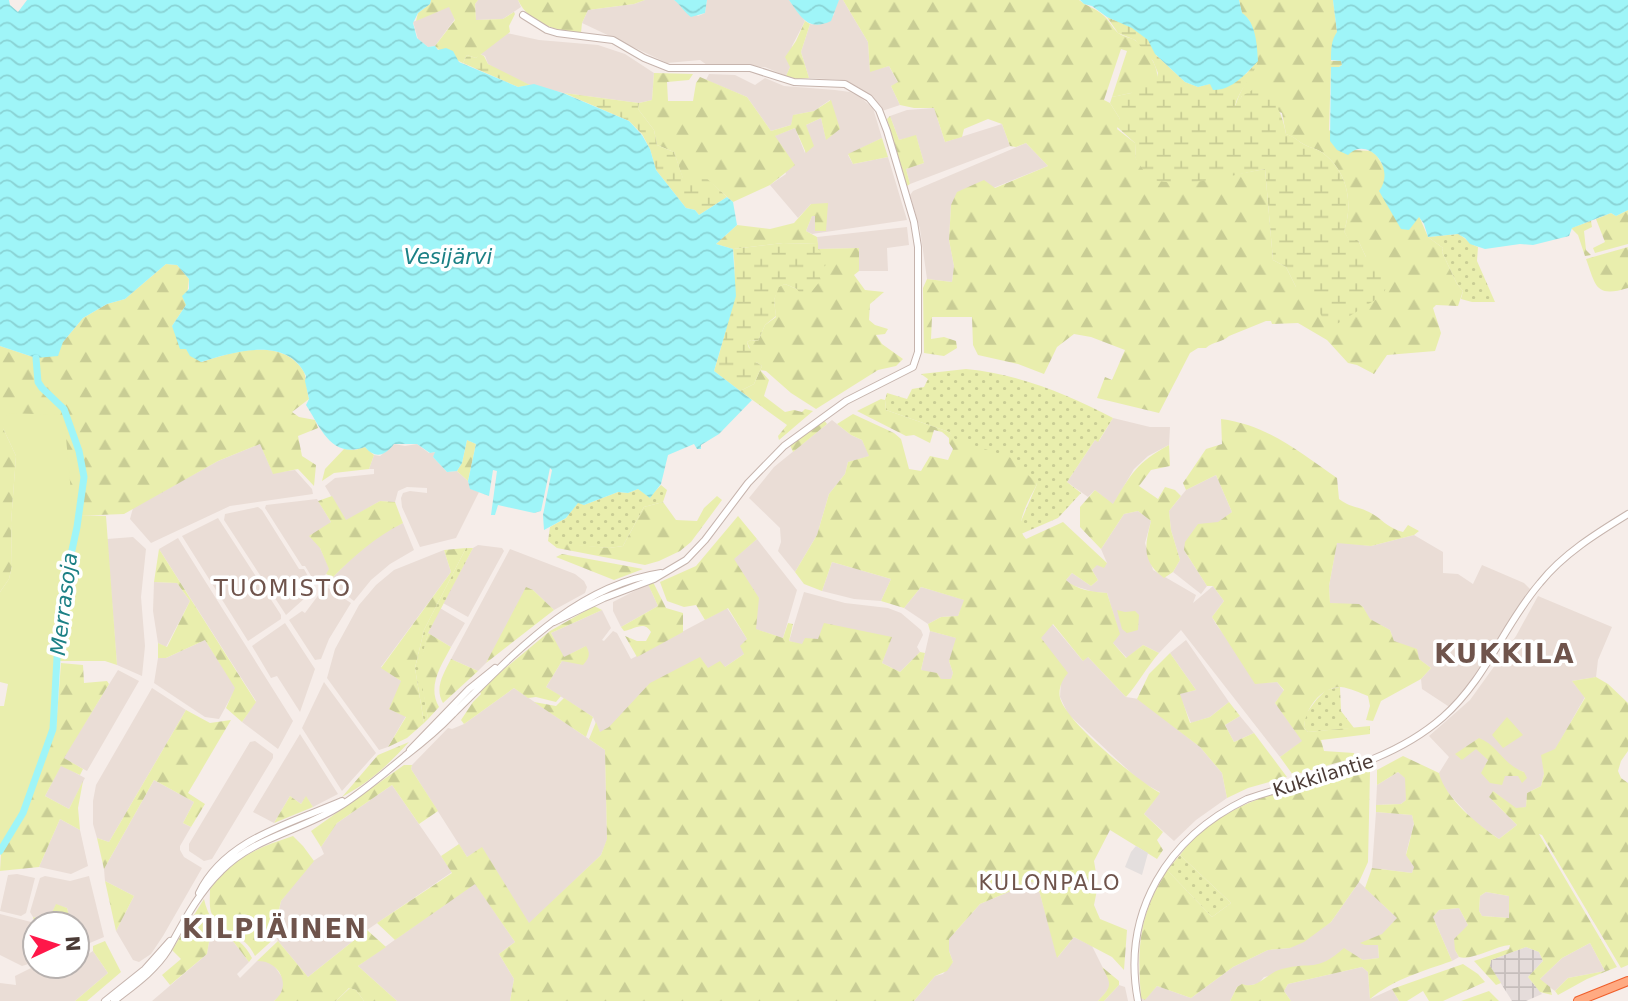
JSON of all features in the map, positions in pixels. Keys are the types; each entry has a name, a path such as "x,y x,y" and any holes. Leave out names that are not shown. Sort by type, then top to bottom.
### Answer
{"highway":[{"path":"1578,1001 1628,981"}],"street":[{"path":"105,1001 145,969 173,937 194,905 202,887 229,855 355,795 378,780 453,715 504,662 565,612 633,580 665,572 695,551 748,483 784,446 846,401 915,365 918,352 919,275 914,222 879,110 869,98 853,87 838,82 794,82 750,68 669,68 644,58 613,40 557,33 523,15"},
{"name":"Kukkilantie","path":"1138,1001 1134,976 1135,943 1142,911 1164,868 1189,838 1205,823 1247,799 1375,759 1406,744 1428,729 1448,713 1477,680 1526,601 1547,575 1567,556 1628,514"},
{"path":"114,1001 148,974 167,950 173,937"}],"shaded area":[{"path":"478,0 518,0 521,7 503,19 476,20 475,4"},
{"path":"645,0 674,0 698,16 705,13 707,0 789,0 805,21 792,46 790,67 786,76 765,67 707,65 700,60 667,63 582,23 588,10"},
{"path":"839,0 843,0 868,42 870,71 889,66 898,83 891,86 900,105 882,111 856,86 842,80 809,78 801,52 810,24 815,25 834,15 835,5"},
{"path":"449,6 455,19 435,46 428,47 418,39 413,22"},
{"path":"507,33 539,40 598,45 625,54 654,73 652,100 639,103 564,93 530,85 502,73 488,64 485,56 480,54"},
{"path":"709,74 735,75 755,85 765,78 784,86 850,92 860,97 873,108 882,138 848,155 853,164 888,157 907,220 812,234 806,231 812,216 815,216 815,230 826,231 811,204 798,218 770,185 786,174 774,136 795,128 805,153 806,125 821,118 826,139 830,100 814,111 794,115 791,125 771,131 747,97 706,80"},
{"path":"934,108 945,142 1002,124 1010,146 910,184 906,169 924,163 916,136 899,140 890,116 907,110"},
{"path":"1026,143 1048,166 951,205 949,240 954,266 952,282 927,279 920,229 910,195 913,191"},
{"path":"907,227 909,245 887,248 888,271 859,271 859,248 818,249 817,237"},
{"path":"1113,418 1150,427 1170,427 1169,445 1148,456 1134,469 1113,505 1095,490 1088,497 1067,482"},
{"path":"832,420 862,440 870,456 848,462 845,474 829,494 817,535 795,572 778,551 781,542 780,528 749,498 774,467"},
{"path":"260,444 273,473 295,470 312,489 313,494 230,506 151,543 130,519 133,508 218,461"},
{"path":"394,444 417,444 429,453 436,452 433,457 447,472 457,471 468,481 471,489 479,492 456,538 420,547 402,507 401,498 403,493 410,491 427,493 427,488 407,487 398,491 395,502 380,501 346,521 325,486 335,478 374,474 374,469 369,469 374,455 380,456"},
{"path":"1216,475 1232,512 1184,550 1207,586 1201,594 1173,572 1180,560 1171,530 1169,511 1186,490"},
{"path":"317,499 331,522 320,548 330,570 316,584 265,508 266,505"},
{"path":"258,507 299,569 304,569 315,589 286,615 224,520 225,514"},
{"path":"1138,511 1151,521 1145,543 1153,570 1196,595 1193,603 1213,586 1224,601 1212,617 1216,624 1259,683 1277,682 1284,691 1275,703 1303,741 1280,757 1181,630 1159,653 1143,645 1127,658 1112,642 1117,626 1107,593 1071,585 1066,580 1072,573 1091,586 1098,580 1092,570 1097,564 1107,563 1101,549 1124,514"},
{"path":"218,518 281,615 281,619 248,641 182,536"},
{"path":"403,523 414,550 390,564 371,580 354,601 333,585 333,577 353,557 382,533"},
{"path":"1414,535 1443,552 1443,573 1458,574 1473,584 1482,565 1524,583 1532,591 1485,667 1451,708 1422,689 1421,679 1431,668 1394,641 1390,630 1369,619 1363,607 1330,603 1329,586 1337,542 1371,546"},
{"path":"133,537 146,549 141,597 145,646 142,676 117,665 107,539"},
{"path":"178,538 293,721 278,749 242,722 256,701 159,549"},
{"path":"757,539 797,590 783,638 755,629 733,559"},
{"path":"478,545 502,548 504,551 468,617 443,603 473,548"},
{"path":"510,549 575,574 587,587 585,593 554,610 533,590 486,663 478,671 451,659"},
{"path":"444,550 451,572 381,667 401,681 406,716 388,747 379,750 327,678 335,649 359,605 376,585 394,570"},
{"path":"832,562 891,579 881,601 854,599 822,591"},
{"path":"154,582 177,583 190,601 166,647 158,643 153,611"},
{"path":"648,584 658,606 621,627 613,611 613,602"},
{"path":"921,587 965,600 958,616 941,617 928,624 904,608"},
{"path":"328,588 351,603 329,639 321,659 315,660 289,620 302,611 305,613 323,589"},
{"path":"804,592 845,603 888,608 901,613 921,630 923,635 917,647 920,652 900,672 882,663 891,638 818,639 802,645 789,641"},
{"path":"1538,596 1612,627 1598,660 1596,677 1572,681 1585,697 1555,750 1542,755 1544,774 1541,786 1527,793 1526,807 1516,809 1493,791 1489,797 1517,825 1499,839 1476,823 1441,785 1439,773 1449,757 1429,736 1470,700 1516,636","holes":["1476,748 1524,772 1518,776 1505,776"]},
{"path":"440,608 465,623 451,647 428,633"},
{"path":"727,608 747,639 744,654 725,667 600,733 593,717 546,687 562,661 586,646 563,658 551,633 602,610 611,628 602,640 613,631 617,633 631,659"},
{"path":"285,623 315,669 300,712 277,676 271,678 252,646"},
{"path":"1052,624 1083,661 1087,656 1126,697 1139,699 1200,747 1222,773 1227,798 1196,820 1174,841 1144,814 1160,792 1141,782 1068,714 1060,697 1061,681 1040,638"},
{"path":"930,631 957,638 949,661 953,673 951,680 941,679 921,670"},
{"path":"205,640 236,688 219,719 205,717 154,683 158,658 166,658"},
{"path":"1186,640 1229,702 1210,717 1191,723 1179,694 1196,690 1170,653"},
{"path":"118,670 139,681 87,771 63,758"},
{"path":"324,682 376,753 342,791 302,728"},
{"path":"152,688 186,710 109,842 97,838 93,824 96,785"},
{"path":"514,688 605,750 607,840 601,855 529,924 482,848 467,857 411,769 448,728 464,724"},
{"path":"1240,716 1254,733 1234,742 1225,725"},
{"path":"300,734 338,794 313,807 306,797 301,804 290,796 274,823 253,812"},
{"path":"255,741 273,754 273,758 212,859 204,861 189,851 189,844 250,742"},
{"path":"61,765 85,778 69,809 45,796"},
{"path":"1398,772 1406,778 1406,800 1401,804 1376,805 1377,785"},
{"path":"154,780 194,802 183,823 191,827 180,850 184,857 202,868 151,954 139,962 133,960 116,931 134,896 105,881 104,869"},
{"path":"392,785 452,872 367,930 308,977 278,941 274,932 281,901 310,863 324,854 321,847 337,823"},
{"path":"1376,812 1412,815 1414,823 1406,854 1414,867 1412,873 1372,868"},
{"path":"60,819 80,830 88,866 71,874 39,867"},
{"path":"1136,846 1148,853 1142,875 1125,867"},
{"path":"8,875 35,878 27,910 21,910 21,916 0,911"},
{"path":"45,876 70,881 89,876 104,937 91,942 91,910 68,910 56,905 54,910 31,910 40,878"},
{"path":"1032,882 1036,883 1040,894 1058,957 1074,937 1092,946 1110,982 1109,989 1098,1001 914,1001 935,976 943,974 953,962 949,939 980,904"},
{"path":"1359,882 1397,918 1383,934 1365,945 1378,945 1379,958 1363,960 1344,949 1332,959 1314,967 1264,977 1258,984 1237,987 1230,1001 1142,1001 1141,998 1145,999 1157,986 1191,998 1233,967 1268,950 1290,948 1331,922"},
{"path":"475,883 515,942 499,954 514,979 510,1001 397,1001 358,966"},
{"path":"1486,892 1509,896 1509,918 1482,916 1479,911 1480,896"},
{"path":"1459,908 1468,925 1455,950 1459,957 1452,961 1433,917 1439,910"},
{"path":"0,914 21,919 21,966 0,955"},
{"path":"221,933 229,936 249,962 237,974 240,978 257,961 273,964 284,980 284,989 279,997 274,1001 152,1001 207,954 209,942"},
{"path":"1590,943 1605,971 1568,978 1555,991 1539,980 1562,958"},
{"path":"1526,947 1539,952 1543,961 1528,977 1542,994 1526,1001 1512,1001 1490,966 1491,960"},
{"path":"93,951 108,973 75,1001 0,1001 0,983 16,985 15,976 21,973 21,980 91,980"},
{"path":"1362,967 1368,972 1370,999 1392,989 1399,1001 1291,1001 1284,991 1288,984"},
{"path":"1119,985 1125,987 1128,1001 1104,1001"}],"green space":[{"path":"431,0 478,0 475,4 476,20 503,19 514,12 509,26 510,32 476,58 467,55 463,63 435,46 455,20 449,7 416,21 418,13 430,4"},
{"path":"518,0 645,0 588,10 581,33 545,25 529,15"},
{"path":"843,0 1079,0 1097,11 1115,30 1143,47 1156,70 1157,81 1131,93 1112,97 1127,51 1121,49 1104,100 1110,103 1120,119 1117,129 1135,143 1136,159 1205,180 1265,169 1273,260 1286,267 1296,287 1366,257 1358,240 1349,241 1344,231 1348,198 1337,167 1320,151 1286,134 1282,113 1242,96 1235,108 1256,59 1252,26 1242,14 1239,0 1333,0 1337,32 1331,61 1341,61 1342,65 1331,67 1329,130 1353,150 1371,151 1377,156 1386,171 1386,182 1419,216 1428,237 1443,248 1442,252 1463,291 1458,306 1436,305 1433,308 1441,333 1435,351 1387,355 1374,374 1348,363 1327,340 1298,323 1272,324 1271,321 1266,321 1190,353 1159,413 1097,398 1105,377 1112,380 1125,350 1091,337 1074,334 1057,347 1044,374 1018,364 978,355 973,345 972,317 932,317 931,339 944,337 956,341 957,348 944,356 924,353 923,288 927,279 952,282 954,266 949,240 951,205 957,192 984,180 995,188 1048,166 1026,143 1010,146 1002,124 988,119 964,129 962,137 945,142 934,108 900,105 891,86 898,82 889,66 870,72 868,42"},
{"path":"1107,17 1152,35 1156,55 1185,82 1198,87 1246,74 1258,61 1235,106 1242,96 1259,86 1277,108 1286,134 1320,151 1337,167 1348,198 1344,231 1349,240 1358,240 1366,257 1373,258 1391,276 1383,295 1337,324 1322,317 1318,309 1321,301 1296,287 1286,267 1273,260 1265,169 1192,182 1149,179 1136,159 1135,143 1114,124 1120,119 1110,103 1112,97 1131,93 1141,81 1156,81 1158,73 1153,61 1135,40 1118,33"},
{"path":"805,21 810,24 801,52 809,78 797,79 786,76 790,67 785,57"},
{"path":"480,54 488,64 530,85 518,87 463,63 467,55 476,58"},
{"path":"654,73 693,74 689,80 667,82 668,101 693,101 696,83 700,77 747,97 771,131 791,125 793,115 814,111 831,100 840,129 826,140 821,118 806,125 814,146 806,153 795,128 775,136 795,165 770,185 733,202 703,176 683,179 674,152 657,145 654,130 638,109 639,103 652,100"},
{"path":"564,93 639,103 638,109 654,130 657,145 674,152 683,178 703,175 727,197 699,215 695,210 686,208 656,170 642,134 629,121"},
{"path":"890,116 899,140 916,135 924,163 906,169 910,184 907,186 887,119"},
{"path":"882,138 888,157 853,164 848,154"},
{"path":"828,203 826,231 815,231 815,216 812,216 806,231 817,237 818,244 783,243 733,249 716,244 737,225 770,229 794,223 811,204"},
{"path":"1628,210 1628,244 1595,253 1593,248 1605,242 1596,219 1611,213 1616,216"},
{"path":"1591,221 1592,227 1584,231 1586,250 1591,255 1585,256 1578,235 1571,228"},
{"path":"1458,234 1478,247 1477,261 1495,302 1461,299 1463,291 1442,252 1443,248 1428,237"},
{"path":"783,243 818,244 818,249 827,257 826,265 818,272 821,280 808,296 803,298 797,289 785,284 779,287 774,300 776,316 765,325 758,341 747,342 749,348 756,352 756,362 762,366 754,384 740,391 714,371 733,295 733,249"},
{"path":"1628,247 1628,288 1609,291 1598,287 1586,259"},
{"path":"859,248 859,271 854,275 865,290 884,292 870,304 869,320 888,329 885,334 876,335 882,344 903,359 896,366 878,370 816,409 791,393 766,371 760,370 762,366 756,362 747,342 758,341 765,325 776,317 774,300 778,287 785,284 797,289 818,272 818,249"},
{"path":"166,264 177,265 189,279 186,305 172,326 186,349 202,362 242,351 270,350 295,361 304,372 309,399 292,412 299,417 315,420 318,428 298,436 302,456 316,465 314,486 298,469 273,474 260,444 218,461 124,514 73,516 3,428 16,456 11,523 12,566 9,579 0,592 0,346 36,358 63,342 83,318 107,304 125,299"},
{"path":"966,369 1004,375 1042,386 1113,418 1067,482 1081,493 1058,518 1021,534 1019,526 1037,484 954,439 949,432 886,410 887,393 907,399 912,389 924,387 928,379 921,374"},
{"path":"760,370 769,380 764,396 785,412 802,412 805,409 813,411 779,440 778,436 787,425 740,391 754,384"},
{"path":"881,399 885,400 886,410 949,432 955,439 1012,458 1037,484 1021,520 1022,534 1026,539 1063,522 1107,563 1104,568 1097,565 1092,570 1098,580 1091,586 1072,573 1066,580 1080,588 1107,593 1120,634 1113,643 1126,658 1143,645 1159,653 1126,697 1088,657 1083,661 1053,624 1041,638 1068,673 1060,691 1065,709 1104,750 1160,793 1144,814 1163,832 1157,840 1163,850 1157,859 1110,830 1094,861 1098,885 1094,905 1100,919 1127,930 1124,970 1112,957 1074,937 1057,958 1040,894 1036,884 1032,882 980,904 949,939 953,962 947,971 935,976 914,1001 510,1001 514,979 499,954 515,942 475,884 395,940 377,923 452,873 441,856 459,844 467,857 482,847 529,923 601,855 607,839 605,750 589,739 596,722 600,732 609,727 650,683 700,657 708,668 720,661 725,667 744,654 740,646 747,639 728,608 705,620 696,605 684,607 667,601 660,582 696,566 738,516 757,539 734,559 759,598 756,629 783,638 788,623 793,624 789,641 802,644 805,638 818,639 824,623 892,637 882,663 900,672 920,652 925,653 921,670 937,673 941,679 951,679 953,673 949,661 956,638 930,631 928,624 941,617 958,616 964,600 921,587 904,608 881,601 891,579 832,562 822,591 804,584 795,572 817,535 829,494 845,474 848,462 869,456 862,440 837,424 853,414 894,433 901,439 909,469 921,471 930,456 948,460 953,449 949,438 942,432 934,430 930,443 914,435 906,436 857,411"},
{"path":"7,413 64,415 73,515 106,516 117,665 105,661 56,661 51,729 20,813 0,846 0,706 4,706 8,684 0,682 0,592 9,579 12,566 11,523 16,456 3,428"},
{"path":"1221,419 1254,427 1296,449 1337,478 1339,499 1343,502 1369,512 1397,530 1403,532 1408,525 1419,531 1414,535 1371,546 1337,543 1329,586 1330,603 1359,604 1370,619 1390,630 1394,641 1417,649 1419,659 1431,668 1421,679 1381,701 1373,721 1366,720 1370,706 1368,696 1351,689 1333,688 1315,700 1305,721 1304,728 1308,732 1370,726 1370,734 1321,740 1324,751 1354,753 1354,758 1293,775 1280,757 1302,741 1275,703 1284,690 1277,682 1255,684 1212,617 1224,601 1213,586 1207,586 1184,550 1185,542 1198,524 1218,522 1232,512 1216,475 1186,490 1183,483 1206,449 1222,444"},
{"path":"824,420 827,424 793,452 790,445"},
{"path":"467,440 476,444 468,481 457,471 462,463"},
{"path":"1169,445 1170,466 1151,470 1139,486 1158,499 1165,487 1175,490 1181,496 1169,511 1171,530 1180,560 1173,572 1164,578 1148,559 1147,538 1151,521 1138,511 1124,514 1101,549 1080,527 1080,507 1095,490 1113,504 1136,470 1149,457"},
{"path":"365,447 374,455 369,469 334,473 322,481 325,469 344,449"},
{"path":"661,485 667,490 663,502 644,507 623,546 609,548 559,544 557,548 548,541 550,527 566,518 578,502 584,505 618,492 628,493 638,489 650,497"},
{"path":"332,496 346,520 380,501 395,502 403,523 365,547 333,577 326,574 329,569 320,548 309,536 331,522 318,501"},
{"path":"717,496 722,500 691,542 680,551 659,561 645,565 557,548 558,543 609,548 623,546 644,507 663,502 676,520 697,521 704,508"},
{"path":"466,548 473,548 428,633 420,668 428,719 424,723 415,668 424,630"},
{"path":"466,548 424,630 415,668 424,723 407,738 388,747 406,717 389,709 401,681 381,668 451,572 444,550"},
{"path":"159,549 256,702 242,722 226,708 235,688 205,640 166,658 158,658 158,643 167,647 190,601 177,583 154,582"},
{"path":"562,554 643,569 614,580 556,557"},
{"path":"653,582 666,608 683,613 683,632 637,657 625,636 646,641 651,632 645,626 624,631 621,627 658,606 648,584"},
{"path":"526,587 533,590 554,610 486,663"},
{"path":"594,606 602,610 551,633 564,657 586,646 589,654 583,665 562,661 546,687 561,696 556,702 536,697 528,698 514,688 464,724 461,720 481,694 479,690 550,631"},
{"path":"1117,610 1135,611 1139,615 1138,630 1127,633 1122,629"},
{"path":"428,633 451,647 435,684 434,691 439,707 428,719 419,668"},
{"path":"1170,653 1196,690 1180,694 1190,723 1210,717 1229,702 1240,716 1225,725 1234,742 1254,733 1287,777 1248,788 1227,798 1222,773 1200,747 1137,699 1149,674"},
{"path":"451,659 478,671 443,703 440,686"},
{"path":"61,663 83,665 84,683 107,681 109,684 64,758 83,769 80,775 61,766 45,796 69,809 83,781 78,808 80,830 60,819 39,867 0,871 1,854 25,814 56,729"},
{"path":"1596,677 1608,684 1628,703 1628,751 1618,771 1621,778 1628,783 1628,965 1621,968 1539,834 1617,967 1558,995 1555,991 1568,978 1605,971 1590,943 1562,958 1540,979 1550,987 1552,995 1540,992 1528,977 1543,961 1539,952 1526,947 1491,960 1490,966 1501,983 1496,985 1474,961 1509,949 1510,945 1470,957 1459,957 1454,939 1468,925 1459,908 1439,910 1433,917 1452,961 1399,981 1370,999 1368,972 1362,967 1288,984 1284,991 1291,1001 1230,1001 1237,987 1242,984 1253,985 1282,969 1320,964 1344,948 1363,960 1379,958 1378,945 1360,943 1382,934 1397,918 1365,888 1372,868 1412,873 1414,867 1406,855 1414,824 1412,815 1376,812 1376,805 1401,804 1406,800 1405,778 1398,772 1377,785 1377,770 1403,756 1439,773 1455,801 1472,819 1499,839 1517,825 1489,797 1493,791 1516,808 1526,807 1527,793 1541,786 1544,774 1541,755 1555,749 1585,698 1572,681","holes":["1486,892 1509,896 1509,918 1482,916 1479,911 1480,896"]},
{"path":"1340,687 1341,711 1354,728 1308,732 1304,728 1305,715 1326,690"},
{"path":"564,698 593,717 586,737 534,702 556,706"},
{"path":"186,710 210,723 231,720 188,793 205,804 191,827 183,823 194,802 154,780 104,869 97,838 109,842"},
{"path":"1507,717 1523,735 1503,748 1492,735"},
{"path":"1479,738 1524,772 1527,778 1522,783 1518,776 1505,776 1502,785 1490,783 1481,773 1488,760 1476,749 1462,760 1455,754"},
{"path":"409,742 378,772 342,797 378,755"},
{"path":"404,765 412,765 411,769 438,811 419,824 392,785 337,823 321,847 311,831"},
{"path":"1364,770 1370,772 1368,862 1359,882 1331,922 1304,942 1290,948 1268,950 1233,967 1191,998 1157,986 1145,1000 1141,998 1139,962 1142,931 1151,902 1167,870 1212,917 1231,903 1180,855 1197,836 1239,807 1263,797"},
{"path":"290,796 301,804 306,796 313,807 274,823"},
{"path":"293,836 314,861 281,901 274,931 277,936 255,956 245,942 215,919 210,909 210,889 237,861"},
{"path":"1180,855 1231,903 1212,917 1167,870"},
{"path":"105,881 134,896 116,931"},
{"path":"204,899 213,920 240,942 252,958 249,962 229,936 221,933 209,942 207,954 170,985 162,975 181,959 172,950"},
{"path":"56,904 68,910 53,910"},
{"path":"367,930 386,947 358,966 397,1001 364,1001 356,990 349,988 336,1001 274,1001 282,988 281,975 272,965 257,961 278,941 308,977"},
{"path":"105,941 121,972 87,1001 75,1001 108,973 93,951 93,946"},
{"path":"1463,964 1485,982 1443,1001 1429,1001 1423,991 1407,1001 1399,1001 1392,989"},
{"path":"1102,967 1119,981 1119,985 1104,1001 1098,1001 1109,985"},
{"path":"350,988 356,990 364,1001 336,1001"},
{"path":"1489,991 1499,1001 1461,1001"}],"water":[{"name":"Vesijärvi","path":"0,0 9,0 10,5 18,12 27,0 431,0 430,4 418,13 413,23 417,38 428,47 453,51 459,62 518,87 534,84 563,93 629,121 650,149 656,170 686,208 695,210 699,215 727,197 733,202 737,225 716,244 733,249 736,296 714,371 752,400 719,434 701,445 701,449 697,449 694,444 668,455 661,484 650,498 638,489 628,493 618,492 584,505 578,503 566,518 544,530 543,515 552,470 550,468 541,511 534,513 498,505 495,515 491,515 497,471 493,470 489,496 470,489 468,481 476,444 467,440 462,463 457,471 447,472 433,457 435,452 430,453 417,444 394,444 380,454 372,453 365,447 344,449 335,445 322,432 306,405 309,399 306,376 297,363 286,355 273,351 243,351 201,362 190,356 186,349 180,349 172,326 186,305 182,296 189,289 189,279 177,265 166,264 125,299 107,304 83,318 63,342 58,356 36,358 0,346"},
{"path":"674,0 707,0 705,13 691,17"},
{"path":"789,0 839,0 831,21 816,25 806,21"},
{"path":"1080,0 1239,0 1242,13 1253,28 1258,61 1238,81 1226,88 1213,90 1210,84 1198,87 1185,82 1155,54 1148,40 1132,28 1107,17"},
{"path":"1333,0 1628,0 1628,210 1616,216 1611,213 1572,228 1569,236 1533,245 1485,249 1470,244 1458,234 1428,237 1419,217 1409,230 1401,229 1379,191 1384,182 1384,173 1377,157 1363,149 1348,155 1337,150 1330,141 1331,67 1342,65 1341,61 1331,60 1332,42 1337,32"}],"waterway":[{"name":"Merrasoja","path":"0,851 23,813 53,729 60,605 77,527 84,477 79,451 64,409 38,382 36,358"}],"district":[{"name":"TUOMISTO","path":"283,588"},
{"name":"KUKKILA","path":"1505,654"},
{"name":"KULONPALO","path":"1050,883"},
{"name":"KILPIÄINEN","path":"275,929"}]}
